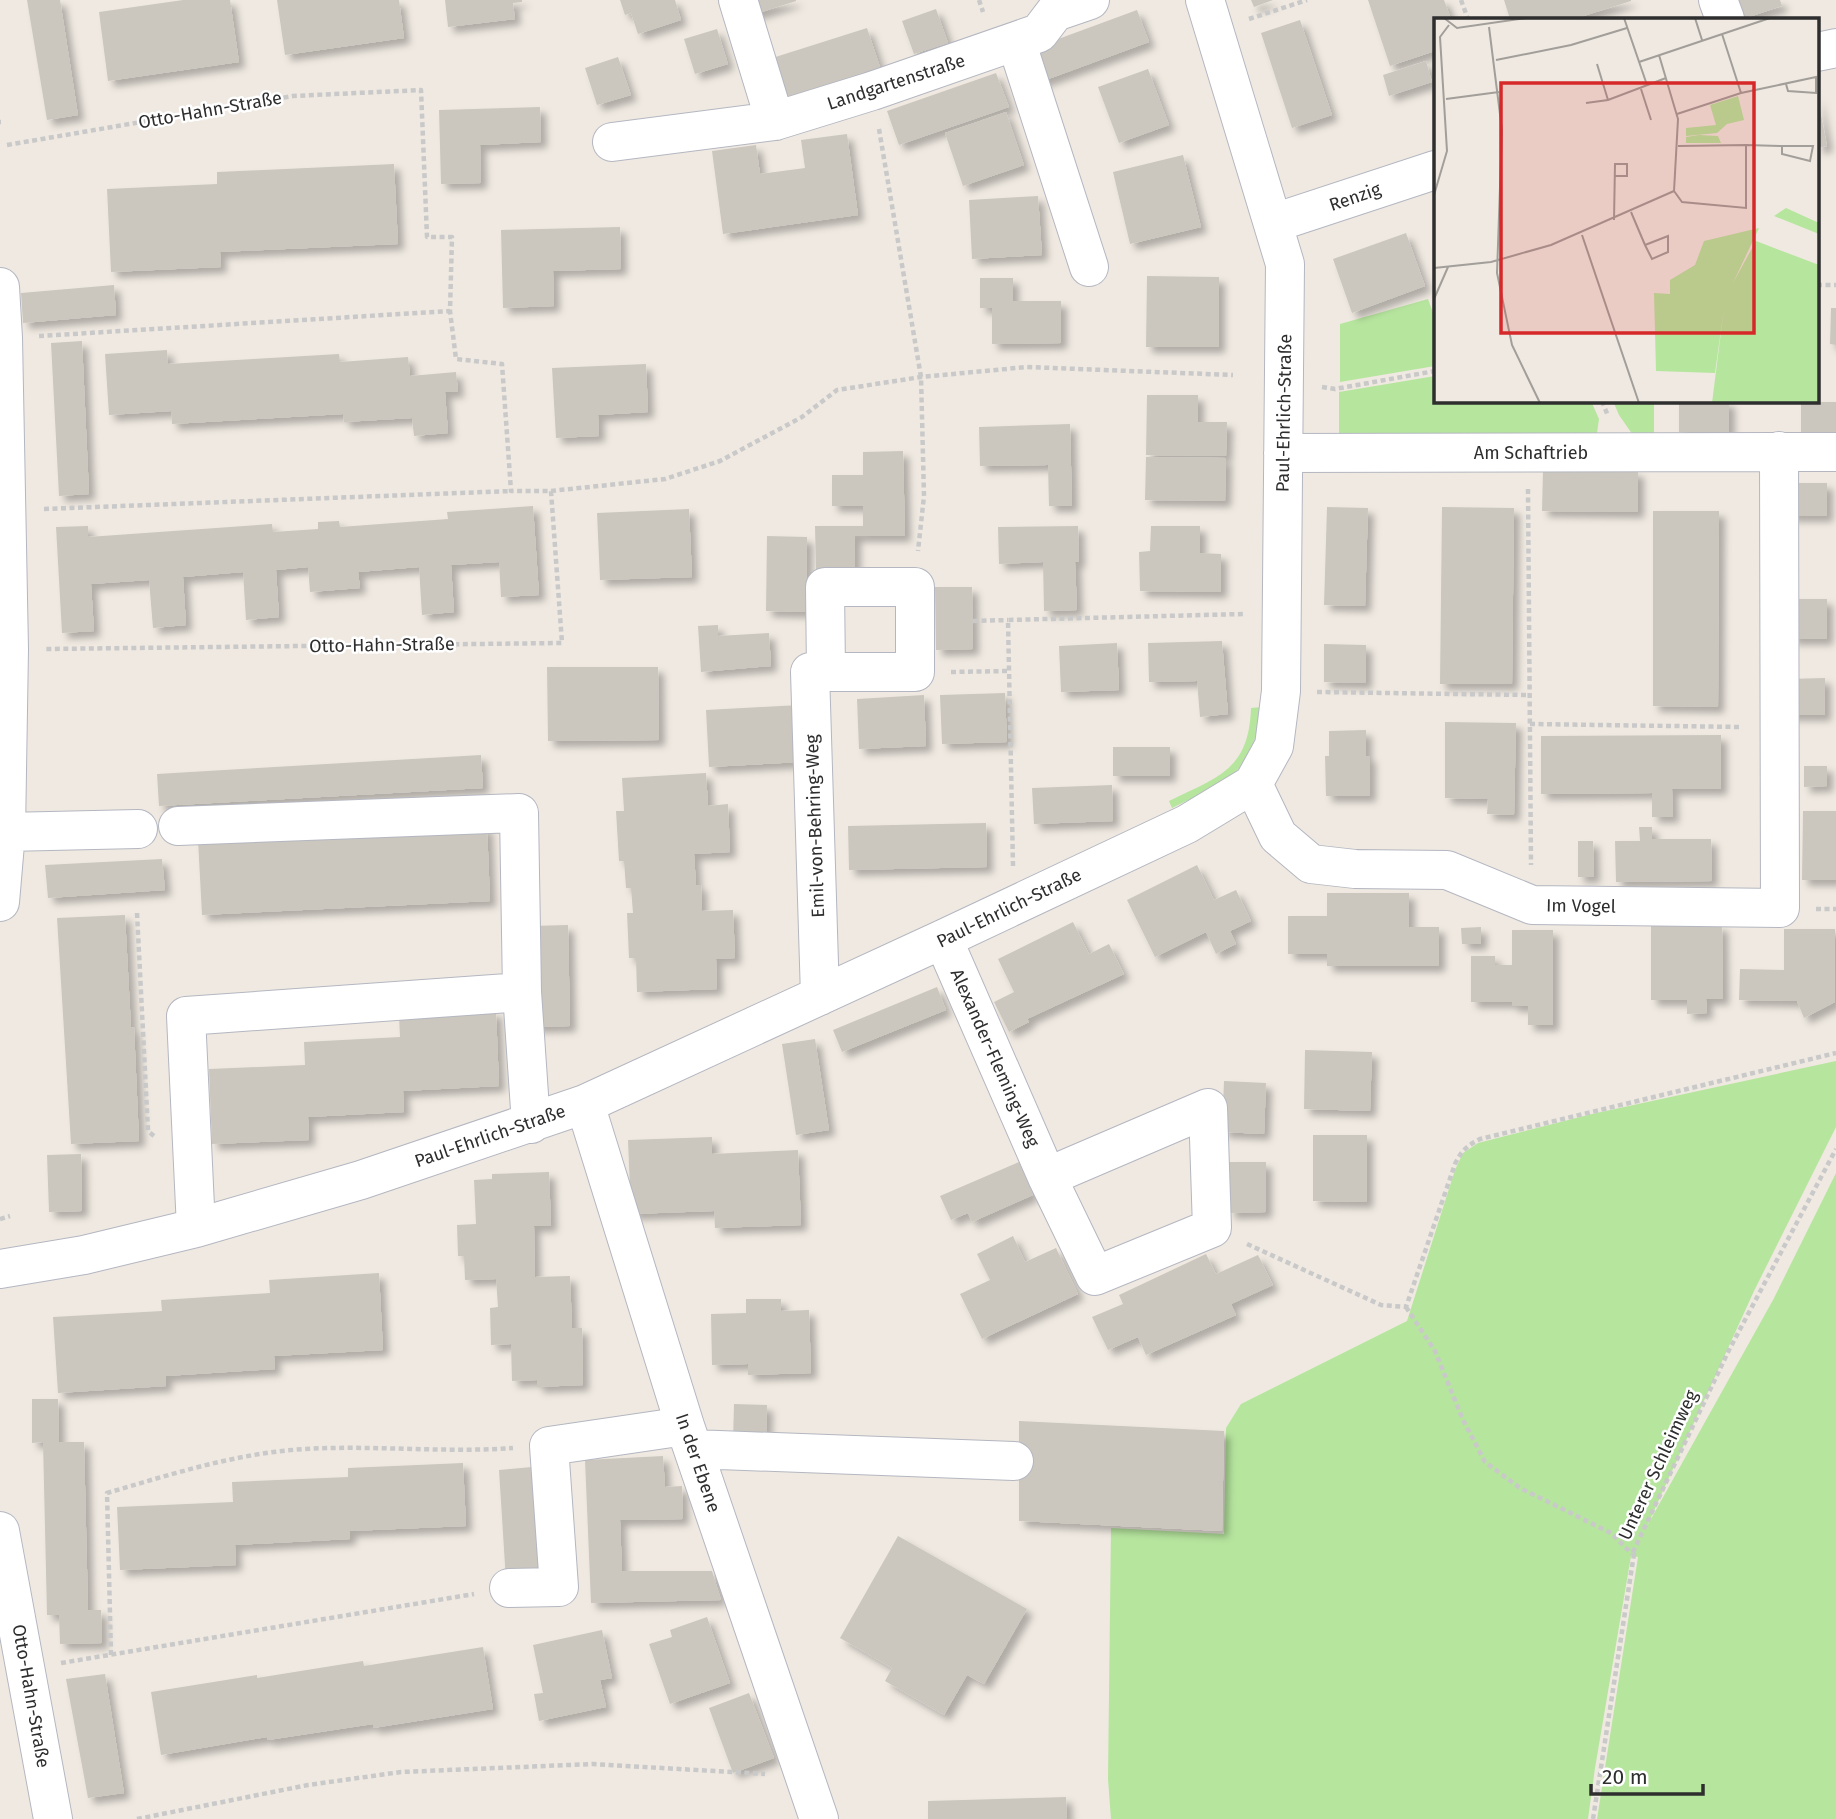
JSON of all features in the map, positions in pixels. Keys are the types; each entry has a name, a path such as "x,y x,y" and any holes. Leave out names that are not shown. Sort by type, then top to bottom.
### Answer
{"street":[{"path":"738,0 775,121"},
{"path":"1718,0 1725,18"},
{"name":"Landgartenstraße","path":"612,142 775,121 872,91 1039,33 1065,4"},
{"name":"Paul-Ehrlich-Straße","path":"0,1269 84,1255 196,1228 361,1180 585,1104 1187,824 1253,784 1274,746 1281,691 1285,264 1210,15"},
{"path":"1016,41 1089,267"},
{"path":"1818,52 1836,48"},
{"name":"Renzig","path":"1274,223 1434,170"},
{"path":"0,287 4,338 9,649 6,832 0,902"},
{"path":"1777,728 1779,452"},
{"name":"Am Schaftrieb","path":"1283,453 1836,452"},
{"path":"825,587 915,587 915,672 826,672 825,587"},
{"name":"Emil-von-Behring-Weg","path":"820,996 810,673 826,672"},
{"name":"Im Vogel","path":"1253,784 1278,836 1311,864 1355,869 1447,870 1532,905 1780,908 1777,728"},
{"path":"178,826 519,813 522,992 531,1124"},
{"path":"6,832 138,829"},
{"name":"Alexander-Fleming-Weg","path":"943,939 1047,1177 1095,1276 1212,1228"},
{"path":"196,1228 186,1016 522,992"},
{"name":"In der Ebene","path":"585,1104 689,1437 819,1819"},
{"path":"1047,1177 1208,1108 1212,1228"},
{"path":"509,1588 559,1587 549,1446 689,1437 1014,1461"},
{"name":"Otto-Hahn-Straße","path":"0,1531 53,1819"}],"path":[{"path":"1210,15 1307,0"},
{"path":"1461,0 1468,18"},
{"name":"Otto-Hahn-Straße","path":"7,145 293,96 421,90 427,237 452,237 450,312 456,359 502,364 511,491"},
{"path":"872,91 921,377 923,496 915,587"},
{"path":"1818,285 1836,285"},
{"path":"4,338 450,312"},
{"path":"8,510 551,491 665,480 720,461 802,417 837,390 921,377 1027,368 1233,375"},
{"path":"1335,389 1434,370"},
{"path":"1528,453 1528,695 1532,905"},
{"name":"Otto-Hahn-Straße","path":"9,649 562,643 551,491"},
{"path":"973,621 1282,613"},
{"path":"1008,620 1013,905"},
{"path":"915,672 1009,671"},
{"path":"1281,691 1528,695"},
{"path":"1530,724 1777,728"},
{"path":"1405,1307 1455,1164 1465,1147 1472,1142 1836,1053"},
{"name":"Unterer Schleimweg","path":"1593,1819 1632,1554 1729,1350 1836,1149"},
{"path":"0,1219 10,1216"},
{"path":"1212,1228 1381,1305 1405,1307"},
{"path":"1405,1307 1435,1352 1463,1420 1485,1462 1520,1488 1611,1533 1632,1554"},
{"path":"111,1655 107,1493 209,1464 303,1449 379,1447 465,1452 549,1446"},
{"path":"27,1668 509,1588"},
{"path":"137,1819 308,1785 401,1772 593,1764 734,1774 802,1775"}],"green space":[{"path":"1428,299 1434,315 1434,366 1340,382 1340,324"},
{"path":"1434,376 1434,402 1591,402 1599,419 1597,433 1339,437 1339,392"},
{"path":"1613,402 1654,402 1654,438 1635,438"},
{"path":"1262,707 1251,748 1235,773 1209,790 1172,808 1169,801 1228,769 1244,745 1251,708"},
{"path":"1836,1061 1836,1127 1754,1291 1647,1526 1773,1300 1836,1173 1836,1819 1597,1819 1638,1557 1631,1556 1588,1819 1111,1819 1108,1779 1111,1528 1224,1534 1226,1428 1241,1404 1407,1321 1455,1170 1463,1153 1478,1143 1592,1114"}],"building":[{"path":"27,0 60,0 78,115 47,120"},
{"path":"183,0 230,0 239,62 108,81 99,12"},
{"path":"277,0 399,0 404,38 285,55"},
{"path":"445,0 522,2 513,3 515,19 448,27"},
{"path":"620,0 675,0 681,20 638,34 631,13 625,15"},
{"path":"747,0 796,0 796,1 752,15"},
{"path":"1251,0 1273,0 1254,7"},
{"path":"1368,0 1444,0 1451,18 1434,18 1434,51 1390,66"},
{"path":"1504,0 1631,0 1577,18 1510,18"},
{"path":"1737,0 1780,0 1782,6 1743,18"},
{"path":"936,9 948,43 914,54 902,21"},
{"path":"1137,10 1149,42 1035,84 1023,52"},
{"path":"1300,20 1332,115 1292,128 1261,33"},
{"path":"867,28 880,67 779,100 766,60"},
{"path":"717,29 728,64 695,74 684,39"},
{"path":"618,57 631,95 597,105 585,68"},
{"path":"1426,61 1432,82 1389,96 1383,75"},
{"path":"1148,69 1169,125 1119,143 1098,87"},
{"path":"996,73 1009,107 899,145 887,111"},
{"path":"1818,99 1827,146 1818,148"},
{"path":"540,107 541,142 480,145 481,183 441,184 439,110"},
{"path":"1006,112 1024,165 963,186 945,133"},
{"path":"847,134 858,215 723,234 712,151 756,145 760,174 805,168 801,140"},
{"path":"1183,155 1201,227 1130,244 1113,172"},
{"path":"394,164 398,244 220,252 221,267 111,272 107,189 217,184 217,172"},
{"path":"1038,196 1042,255 972,259 969,200"},
{"path":"620,227 621,269 553,271 554,306 503,308 501,230"},
{"path":"1406,233 1425,286 1352,313 1333,259"},
{"path":"1147,276 1219,277 1219,347 1146,347"},
{"path":"980,278 1013,278 1013,301 1061,301 1061,343 992,344 992,308 980,308"},
{"path":"114,285 116,315 23,323 21,293"},
{"path":"1831,308 1836,308 1836,345 1830,344"},
{"path":"82,341 89,494 59,496 51,343"},
{"path":"167,350 168,364 339,354 340,362 408,357 410,376 456,372 458,392 445,392 448,433 414,436 412,418 344,422 343,414 172,424 171,411 109,415 105,354"},
{"path":"646,364 648,412 598,415 599,436 556,438 552,368"},
{"path":"1147,395 1198,395 1198,422 1227,422 1226,456 1146,455"},
{"path":"1679,402 1729,402 1729,432 1679,432"},
{"path":"1801,402 1836,402 1836,437 1801,437"},
{"path":"1070,424 1072,506 1049,506 1048,465 980,466 979,427"},
{"path":"903,451 905,536 855,536 855,570 816,570 815,526 863,526 863,506 832,506 832,475 863,475 863,452"},
{"path":"1146,457 1226,458 1225,501 1145,500"},
{"path":"1543,470 1638,471 1638,512 1542,511"},
{"path":"1788,483 1827,483 1827,516 1788,516"},
{"path":"533,506 539,595 501,597 499,562 451,565 454,612 422,615 419,567 358,572 360,588 310,592 308,567 276,570 279,617 246,620 243,572 183,577 186,625 153,628 149,580 91,584 94,631 62,633 56,527 88,526 88,537 272,524 273,532 318,529 318,522 339,521 340,527 448,519 447,512"},
{"path":"1327,507 1368,508 1365,606 1324,605"},
{"path":"1442,507 1514,508 1512,684 1440,684"},
{"path":"689,509 692,577 600,580 597,513"},
{"path":"1653,511 1719,511 1718,707 1653,706"},
{"path":"1078,526 1079,562 1075,562 1077,610 1044,611 1043,562 999,564 998,527"},
{"path":"1151,526 1200,526 1200,553 1221,554 1221,592 1140,591 1139,552 1150,551"},
{"path":"767,536 807,537 806,612 766,611"},
{"path":"935,587 972,587 973,649 936,650"},
{"path":"1790,599 1827,599 1827,639 1790,639"},
{"path":"718,625 718,636 769,633 771,666 701,672 698,626"},
{"path":"1222,641 1228,714 1200,717 1197,681 1149,682 1148,643"},
{"path":"1117,643 1119,690 1061,692 1059,646"},
{"path":"1324,644 1366,645 1366,683 1324,682"},
{"path":"547,667 658,667 659,740 548,741"},
{"path":"1825,678 1825,715 1786,715 1786,679"},
{"path":"1005,693 1007,742 942,744 940,695"},
{"path":"924,695 926,746 859,749 857,699"},
{"path":"799,705 801,762 709,767 706,710"},
{"path":"1445,722 1516,723 1514,815 1487,814 1488,799 1445,798"},
{"path":"1366,730 1366,756 1370,756 1370,796 1326,796 1325,756 1329,756 1329,731"},
{"path":"1721,735 1721,789 1672,789 1673,817 1652,817 1652,793 1541,794 1541,736"},
{"path":"1113,747 1170,747 1170,776 1113,776"},
{"path":"481,755 483,788 159,806 157,774"},
{"path":"1804,766 1827,766 1827,786 1804,787"},
{"path":"706,773 708,806 728,804 730,852 694,854 696,885 701,885 702,911 733,910 735,958 716,959 717,989 637,992 636,958 629,958 627,913 633,913 631,888 626,888 624,861 619,861 616,811 624,811 622,778"},
{"path":"1112,785 1113,821 1034,824 1032,788"},
{"path":"1803,811 1836,811 1836,880 1802,880"},
{"path":"986,823 987,867 849,870 848,826"},
{"path":"487,826 490,901 202,915 198,840"},
{"path":"1639,827 1652,827 1652,839 1711,839 1712,881 1616,882 1615,841 1640,841"},
{"path":"1578,841 1593,841 1594,877 1578,877"},
{"path":"162,859 165,890 48,898 45,865"},
{"path":"1197,865 1214,900 1236,890 1251,921 1230,931 1236,944 1216,954 1206,932 1155,957 1127,900"},
{"path":"1327,893 1409,893 1409,927 1439,927 1439,966 1327,966 1327,954 1288,954 1288,916 1327,916"},
{"path":"125,915 139,1141 71,1144 57,918"},
{"path":"1073,922 1089,954 1109,944 1124,974 1027,1019 1029,1022 1009,1032 994,1002 1014,992 998,959"},
{"path":"568,925 570,1026 533,1027 531,926"},
{"path":"1722,925 1723,999 1706,999 1707,1013 1687,1014 1687,1000 1651,1000 1651,926"},
{"path":"1481,927 1481,944 1462,944 1461,928"},
{"path":"1784,929 1835,929 1835,1002 1804,1018 1797,1001 1739,1000 1740,969 1784,970"},
{"path":"1512,930 1553,930 1553,1025 1528,1025 1528,1006 1512,1006 1512,1002 1471,1002 1471,956 1495,956 1495,965 1512,965"},
{"path":"937,987 946,1010 842,1052 833,1030"},
{"path":"496,1011 499,1086 403,1091 404,1112 308,1117 309,1140 212,1144 209,1069 305,1065 304,1042 400,1037 399,1016"},
{"path":"815,1039 829,1130 796,1135 782,1044"},
{"path":"1305,1050 1372,1052 1370,1111 1304,1109"},
{"path":"1224,1081 1266,1083 1264,1134 1222,1132"},
{"path":"1313,1135 1367,1135 1367,1202 1313,1201"},
{"path":"712,1137 712,1154 798,1150 801,1225 715,1228 714,1211 631,1214 628,1140"},
{"path":"81,1154 82,1211 49,1212 47,1155"},
{"path":"1019,1162 1033,1195 972,1222 968,1213 951,1220 940,1196"},
{"path":"1228,1162 1266,1162 1266,1212 1229,1213"},
{"path":"549,1172 551,1226 534,1226 535,1277 570,1276 572,1328 582,1328 583,1385 537,1387 537,1380 512,1381 511,1344 491,1345 490,1308 498,1307 496,1279 465,1280 464,1256 458,1256 457,1225 476,1224 474,1180 492,1179 492,1174"},
{"path":"1013,1236 1025,1262 1056,1248 1078,1294 982,1339 960,1294 990,1280 977,1254"},
{"path":"1206,1254 1216,1274 1258,1255 1273,1285 1231,1304 1236,1315 1146,1355 1138,1337 1108,1350 1092,1317 1123,1304 1119,1295"},
{"path":"379,1273 383,1350 274,1356 275,1369 166,1376 166,1386 58,1393 53,1317 162,1311 161,1300 270,1293 269,1280"},
{"path":"746,1299 781,1299 781,1311 809,1310 811,1373 748,1375 748,1364 712,1365 711,1314 746,1313"},
{"path":"32,1399 58,1399 59,1442 84,1442 88,1610 101,1610 102,1643 60,1644 59,1615 47,1615 43,1442 32,1443"},
{"path":"734,1404 767,1405 766,1442 733,1441"},
{"path":"1019,1421 1224,1431 1222,1531 1019,1521"},
{"path":"663,1456 665,1487 682,1486 683,1519 620,1520 622,1571 712,1571 721,1600 591,1603 585,1460"},
{"path":"463,1463 466,1526 350,1531 350,1539 235,1545 236,1565 120,1570 117,1507 233,1502 232,1482 348,1477 348,1468"},
{"path":"532,1467 539,1579 506,1581 499,1470"},
{"path":"898,1536 1027,1609 984,1684 967,1675 944,1715 885,1681 892,1668 840,1638"},
{"path":"707,1617 730,1683 670,1704 649,1644 672,1637 670,1630"},
{"path":"602,1630 612,1678 600,1680 606,1707 539,1721 534,1694 543,1693 533,1645"},
{"path":"483,1647 493,1709 373,1728 373,1724 268,1740 267,1737 161,1755 151,1692 363,1661 364,1666"},
{"path":"105,1674 124,1793 88,1798 66,1679"},
{"path":"749,1693 774,1758 733,1773 709,1708"},
{"path":"1066,1797 1067,1819 928,1819 928,1801"}]}
